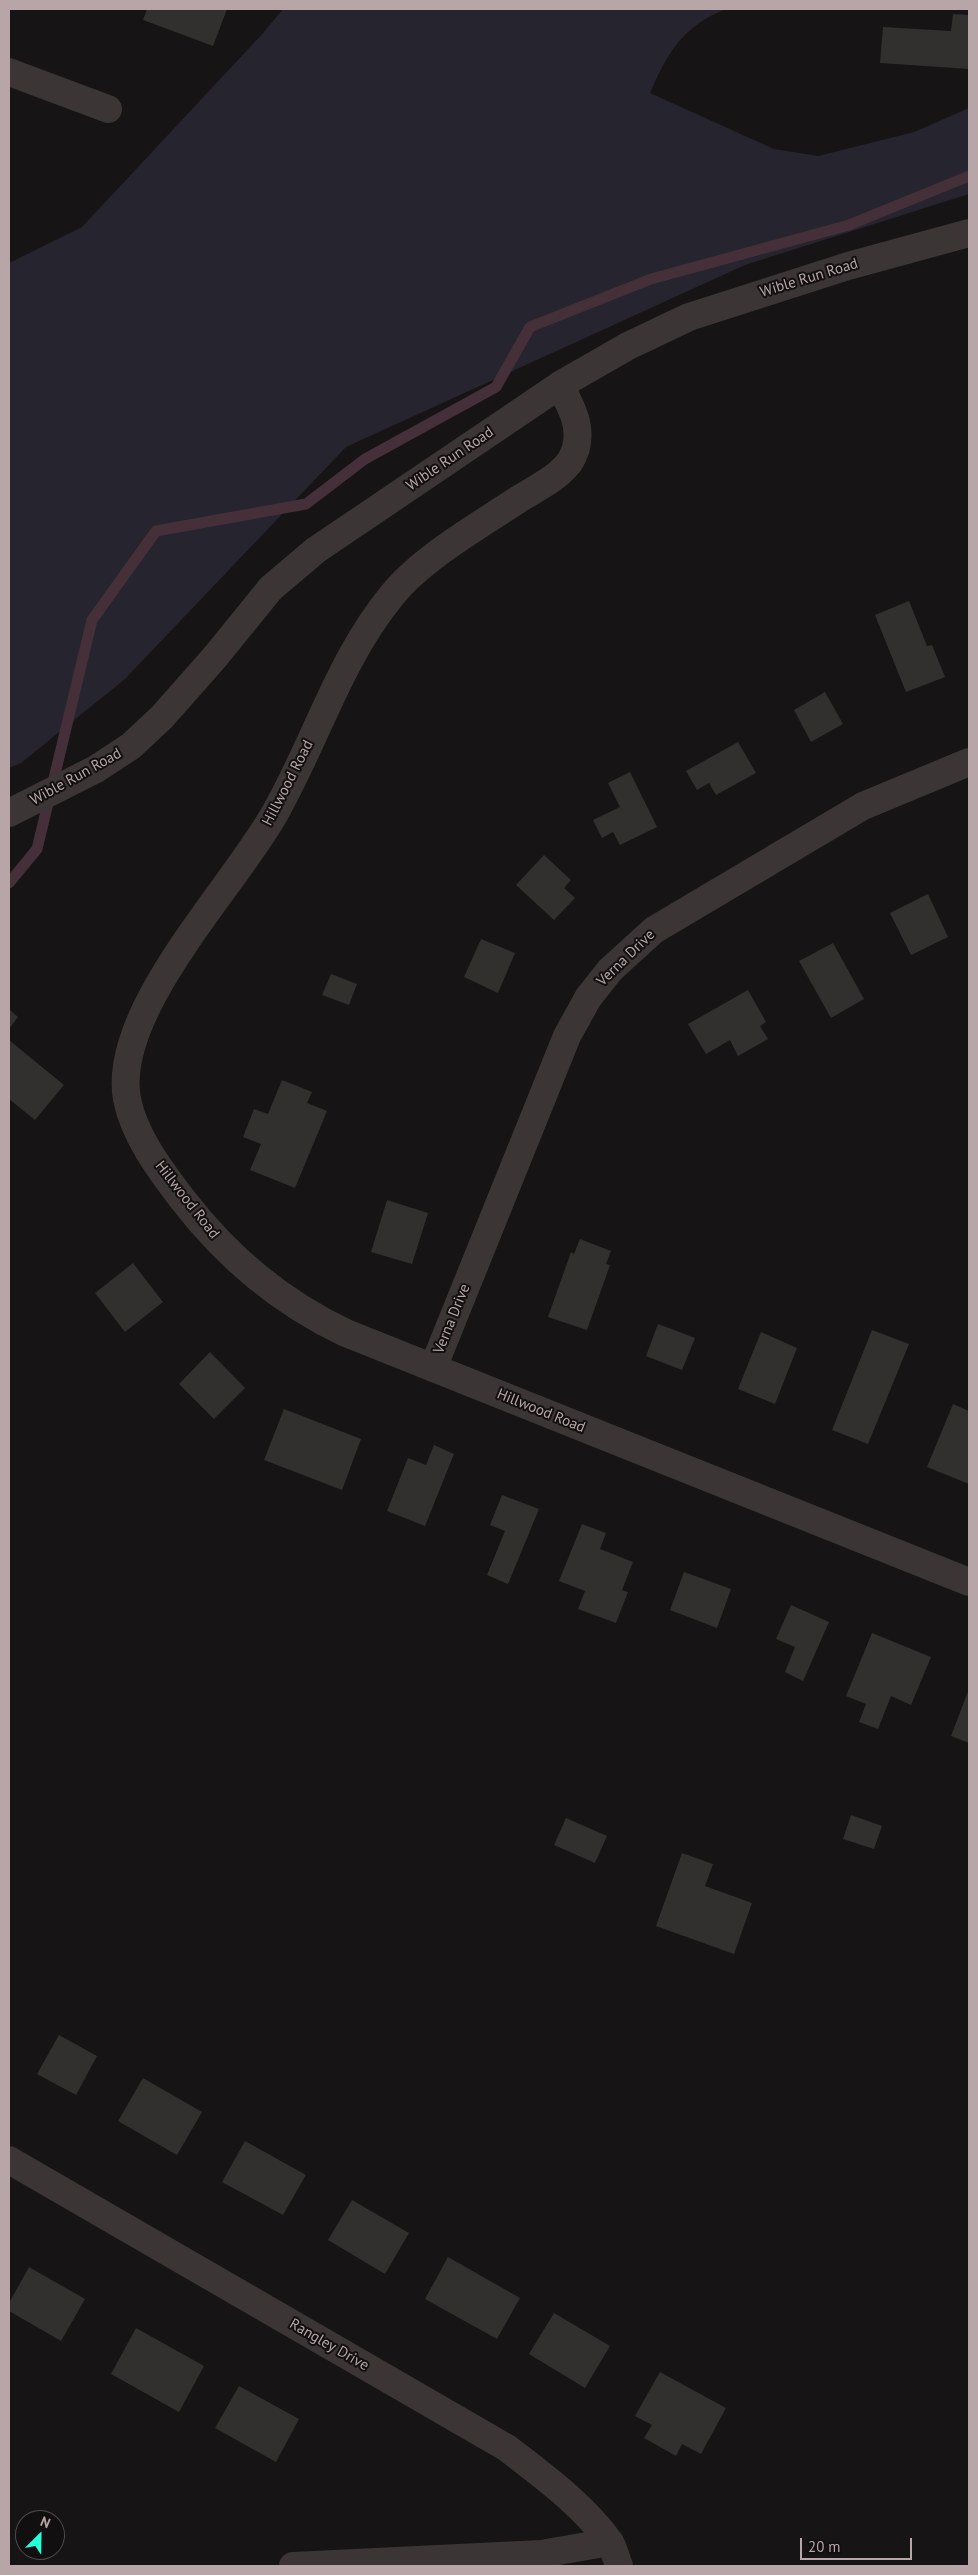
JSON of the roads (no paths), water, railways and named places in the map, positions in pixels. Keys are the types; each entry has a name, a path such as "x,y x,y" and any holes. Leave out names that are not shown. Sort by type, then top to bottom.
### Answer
{"street":[{"path":"9,72 108,109"},
{"name":"Wible Run Road","path":"16,810 96,769 131,746 162,717 272,588 316,550 560,385 628,346 689,317 848,266 969,233"},
{"name":"Hillwood Road","path":"560,385 578,421 576,448 570,463 424,565 394,592 357,642 275,814 179,953 146,1008 129,1049 125,1076 127,1101 137,1128 159,1168 197,1218 240,1264 276,1294 313,1318 433,1368 969,1582"},
{"name":"Verna Drive","path":"433,1368 567,1036 588,998 610,970 654,930 863,806 969,762"},
{"name":"Rangley Drive","path":"9,2160 506,2448 554,2484 614,2554"},
{"path":"293,2566 541,2554 614,2554"}],"waterway":[{"path":"9,883 37,849 92,620 156,531 306,504 365,459 496,387 530,327 651,279 849,225 969,176"}]}
